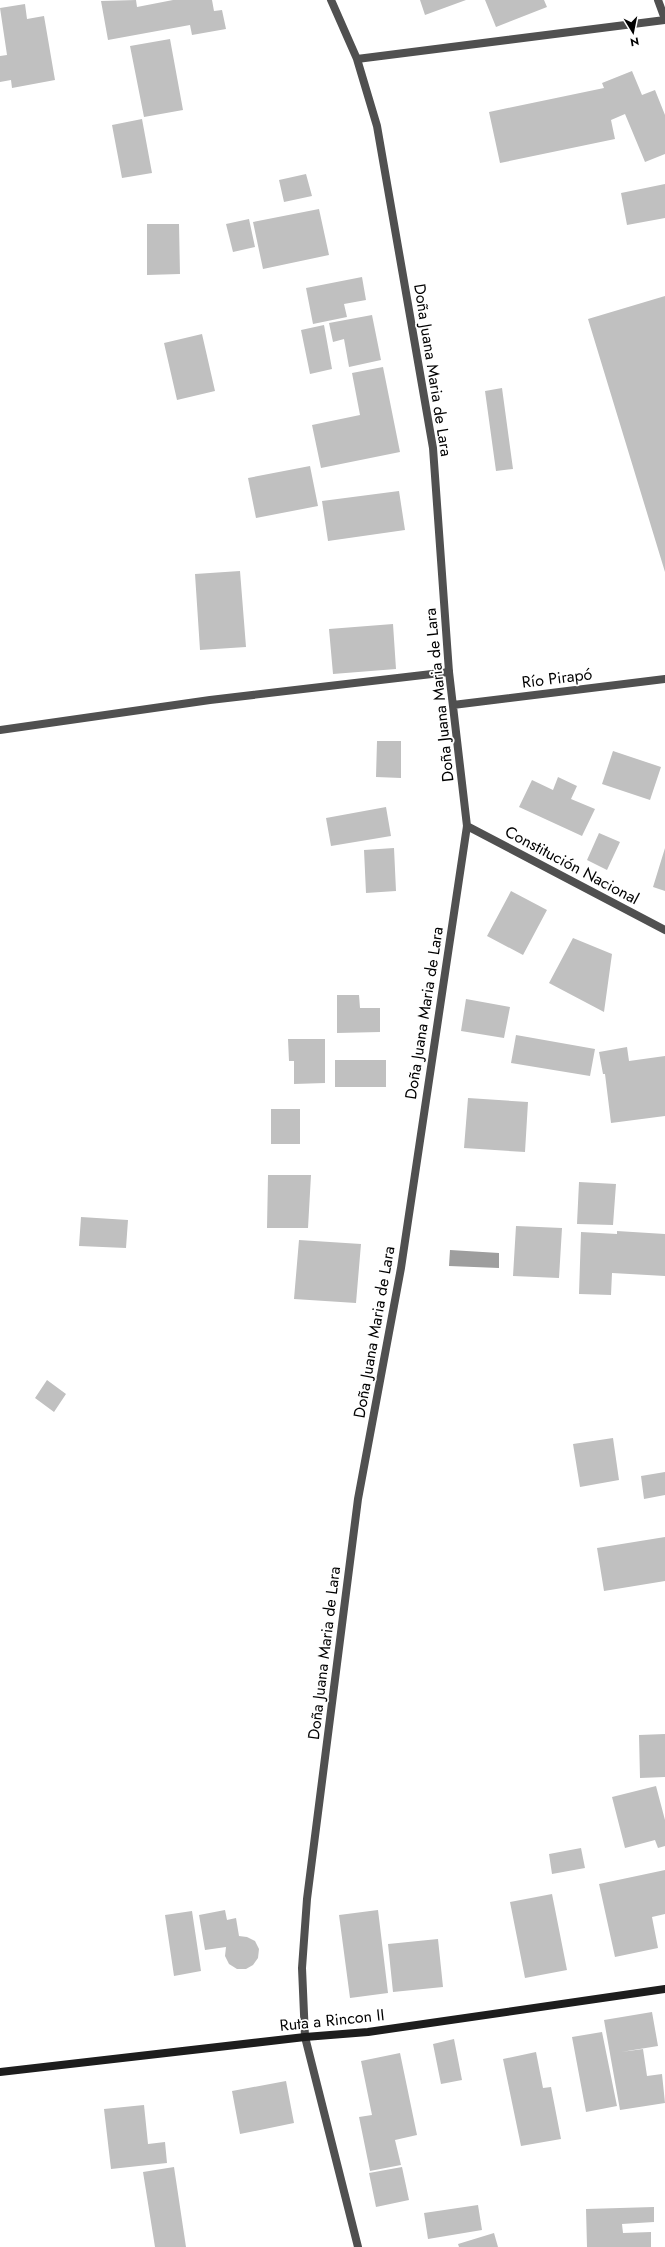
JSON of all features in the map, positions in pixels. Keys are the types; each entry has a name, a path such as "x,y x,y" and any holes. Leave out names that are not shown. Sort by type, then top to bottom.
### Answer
{"street":[{"name":"Doña Juana Maria de Lara","path":"331,0 357,59 377,126 433,448 449,672 467,826 401,1268 358,1500 308,1899 302,1968 305,2037 358,2247"},
{"path":"357,59 665,19 658,0"},
{"path":"0,730 210,700 449,672"},
{"name":"Río Pirapó","path":"453,705 665,679"},
{"name":"Constitución Nacional","path":"467,826 665,930"},
{"name":"Ruta a Rincon II","path":"0,2072 305,2037 368,2032 665,1989"}],"shaded area":[{"path":"450,1250 499,1253 499,1268 449,1266"}],"building":[{"path":"136,0 137,7 173,0 212,0 214,11 222,10 226,29 192,35 190,25 108,40 101,1"},
{"path":"420,0 466,0 425,15"},
{"path":"485,0 544,0 547,7 496,27"},
{"path":"25,4 27,19 44,16 55,80 12,88 11,80 0,82 0,56 7,55 0,8"},
{"path":"170,39 183,110 144,117 130,46"},
{"path":"632,71 642,95 655,90 665,115 665,154 645,162 625,114 611,120 615,139 500,163 489,112 604,88 602,83"},
{"path":"142,119 152,173 122,178 112,125"},
{"path":"306,174 312,196 284,202 279,180"},
{"path":"665,184 665,218 627,225 621,193"},
{"path":"319,209 329,255 263,269 253,222"},
{"path":"249,219 255,247 233,252 226,224"},
{"path":"147,224 179,224 180,274 147,275"},
{"path":"362,277 366,300 344,304 347,317 313,324 306,288"},
{"path":"665,296 665,572 588,319"},
{"path":"372,315 381,360 349,367 344,339 333,342 329,323"},
{"path":"324,325 332,369 310,374 301,330"},
{"path":"202,334 215,391 177,400 164,343"},
{"path":"383,367 400,452 321,468 312,425 360,415 352,373"},
{"path":"502,388 513,469 496,471 485,391"},
{"path":"310,466 318,506 256,518 248,478"},
{"path":"399,491 405,530 328,541 322,501"},
{"path":"240,571 246,647 200,650 195,574"},
{"path":"393,624 396,669 333,674 329,629"},
{"path":"377,741 401,741 401,778 376,777"},
{"path":"613,751 661,767 650,800 602,784"},
{"path":"558,777 577,786 571,799 595,809 582,836 519,807 532,780 553,790"},
{"path":"386,807 391,836 331,846 326,818"},
{"path":"599,833 620,842 607,870 587,860"},
{"path":"394,848 396,891 366,893 364,850"},
{"path":"665,848 665,891 653,887"},
{"path":"511,891 547,910 523,955 487,936"},
{"path":"573,938 612,954 604,1012 549,983"},
{"path":"337,995 359,995 360,1008 380,1008 380,1032 337,1033"},
{"path":"466,999 510,1007 504,1038 461,1031"},
{"path":"516,1035 595,1049 590,1076 511,1063"},
{"path":"288,1039 325,1039 325,1083 294,1084 294,1061 289,1061"},
{"path":"627,1047 629,1061 665,1056 665,1116 611,1123 605,1074 603,1074 599,1052"},
{"path":"335,1060 386,1060 386,1087 335,1087"},
{"path":"468,1098 528,1102 525,1152 464,1148"},
{"path":"271,1109 300,1109 300,1144 271,1144"},
{"path":"268,1175 311,1175 308,1228 267,1228"},
{"path":"579,1182 616,1184 613,1225 577,1224"},
{"path":"81,1217 128,1220 126,1248 79,1246"},
{"path":"516,1226 562,1228 559,1278 513,1276"},
{"path":"617,1231 665,1234 665,1276 612,1273 611,1295 579,1294 581,1232 617,1234"},
{"path":"299,1240 361,1244 356,1303 294,1299"},
{"path":"47,1380 66,1394 54,1412 35,1398"},
{"path":"613,1438 619,1480 580,1487 573,1444"},
{"path":"665,1472 665,1495 644,1499 641,1476"},
{"path":"665,1537 665,1581 604,1591 597,1548"},
{"path":"665,1734 665,1777 640,1778 639,1735"},
{"path":"656,1786 665,1820 665,1846 658,1848 655,1840 625,1848 612,1797"},
{"path":"581,1848 585,1868 552,1874 549,1854"},
{"path":"665,1870 665,1914 652,1917 658,1948 615,1957 599,1884"},
{"path":"552,1894 567,1970 525,1978 510,1902"},
{"path":"225,1910 227,1920 236,1918 239,1936 247,1937 255,1941 259,1949 258,1958 253,1965 246,1969 237,1969 229,1964 225,1956 226,1947 205,1950 199,1915"},
{"path":"378,1910 388,1993 350,1998 339,1915"},
{"path":"192,1911 201,1971 174,1976 165,1915"},
{"path":"438,1939 443,1987 393,1992 388,1944"},
{"path":"652,2012 658,2046 621,2052 643,2049 647,2076 662,2074 665,2103 620,2110 604,2020"},
{"path":"602,2032 617,2106 586,2112 572,2037"},
{"path":"454,2039 462,2080 441,2084 433,2044"},
{"path":"536,2052 543,2088 551,2087 561,2139 521,2146 503,2059"},
{"path":"400,2053 417,2135 395,2140 401,2165 370,2171 359,2117 372,2115 361,2061"},
{"path":"286,2081 294,2123 240,2134 232,2091"},
{"path":"144,2105 148,2144 165,2142 167,2163 111,2169 104,2109"},
{"path":"174,2167 186,2247 155,2247 143,2172"},
{"path":"402,2167 409,2200 376,2207 369,2173"},
{"path":"478,2205 482,2230 428,2239 424,2213"},
{"path":"654,2207 654,2222 622,2224 623,2233 651,2232 651,2247 587,2247 586,2209"},
{"path":"494,2233 498,2247 459,2247 458,2244"}]}
